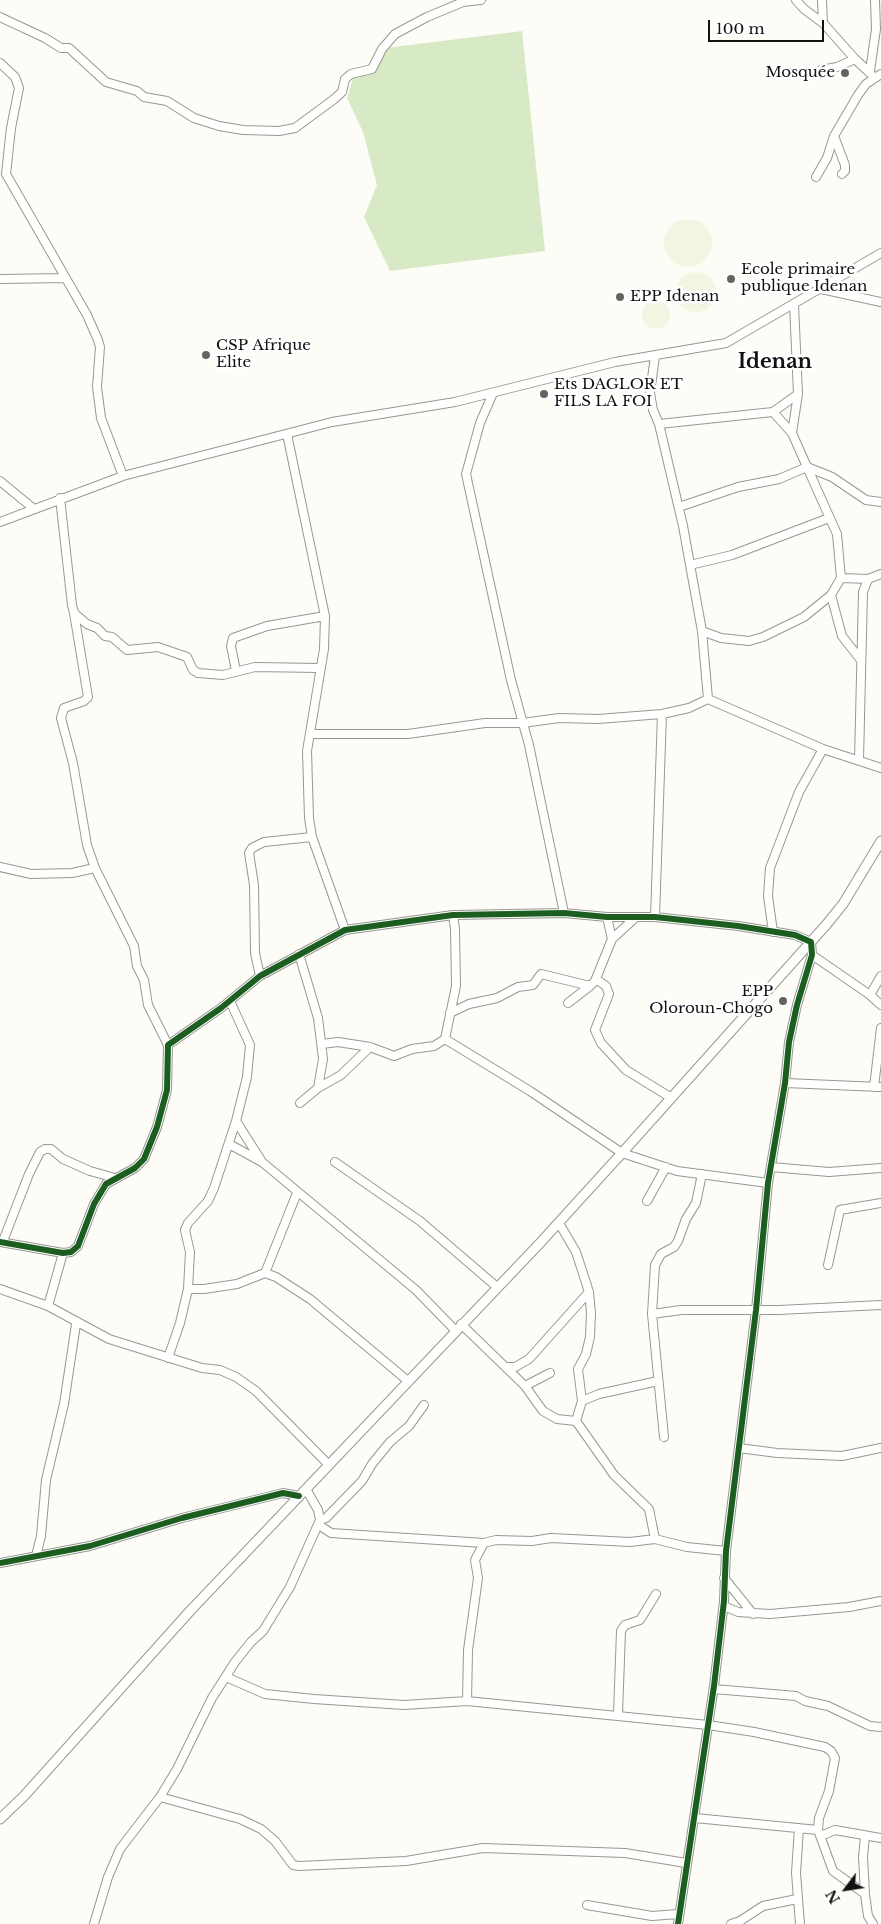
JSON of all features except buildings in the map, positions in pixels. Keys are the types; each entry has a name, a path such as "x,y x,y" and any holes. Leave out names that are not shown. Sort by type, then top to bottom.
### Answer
{"street":[{"path":"0,17 45,38 61,48 69,48 106,82 137,91 144,97 167,101 194,118 219,126 244,130 279,131 295,128 333,100 342,92 345,79 351,74 372,69 385,45 395,34 427,17 463,2 481,0"},
{"path":"796,0 804,9 824,22 855,59 872,74 881,74"},
{"path":"822,0 824,22"},
{"path":"816,177 834,136 872,74 876,29 875,0"},
{"path":"821,70 837,67 855,59"},
{"path":"0,63 15,77 19,88 11,128 6,174 87,315 99,344 97,386 101,418 123,476"},
{"path":"834,136 845,165 845,171 842,174"},
{"path":"0,522 123,476 332,422 413,410 493,393 615,362 726,342 881,253"},
{"path":"0,279 65,278"},
{"path":"821,289 881,302"},
{"path":"792,433 798,394 794,304"},
{"path":"655,356 650,393 679,507 690,565 694,596 702,631 708,699"},
{"path":"493,393 471,450 466,474 564,913"},
{"path":"659,424 774,412 798,394"},
{"path":"702,631 736,640 749,641 763,637 804,617 831,595 841,578 837,534 792,433 774,412"},
{"path":"287,434 325,616 324,649 319,668 307,751 309,818 312,837 345,930"},
{"path":"679,507 738,487 779,479 807,467 832,477 866,500 881,502"},
{"path":"0,481 34,509"},
{"path":"60,498 74,613 88,697 84,701 64,708 61,718 73,763 87,845 95,868 134,946 137,966 144,980 148,1005 168,1045 167,1090 157,1128 144,1159 135,1168 106,1184 94,1204 78,1246 71,1252 63,1253 2,1241 29,1174 40,1152 44,1149 51,1149 63,1159 90,1171 115,1178"},
{"path":"690,565 732,555 829,518"},
{"path":"841,578 868,580 881,574"},
{"path":"859,760 863,592 868,580"},
{"path":"831,595 842,636 860,659"},
{"path":"74,613 87,624 97,628 105,636 112,637 127,650 136,651 154,647 187,656 193,670 198,673 223,675 256,667 319,668"},
{"path":"236,671 231,646 232,638 267,626 325,616"},
{"path":"310,734 408,734 485,723 523,723 559,718 598,719 662,714 689,708 708,699 823,749 881,768"},
{"path":"655,916 662,714"},
{"path":"773,932 768,896 770,868 799,792 823,749"},
{"path":"260,976 255,954 254,885 248,853 257,844 264,842 312,837"},
{"path":"0,1819 24,1796 190,1611 559,1222 622,1153 670,1097 811,942 842,904 881,841"},
{"path":"0,867 31,874 72,873 95,868"},
{"path":"168,1045 230,1001 260,976 345,930 453,915 564,913 635,918 655,916 773,932 795,936 811,942"},
{"path":"322,1044 338,1042 370,1047 394,1056 412,1048 434,1046 445,1039 456,986 457,968 453,915"},
{"path":"607,917 612,939"},
{"path":"568,1003 596,979 612,939 635,918"},
{"path":"678,1924 678,1914 714,1689 724,1606 726,1551 756,1310 768,1183 785,1084 789,1042 797,1005 812,955 811,942"},
{"path":"299,954 314,1000 322,1044 323,1060 318,1088"},
{"path":"812,955 870,995 881,1005"},
{"path":"450,1013 469,1004 496,998 518,988 532,985 541,974 590,986"},
{"path":"870,995 881,976"},
{"path":"596,979 606,986 609,994 595,1030 601,1043 626,1070 670,1097"},
{"path":"168,1358 180,1323 188,1289 190,1252 185,1230 188,1223 208,1201 220,1174 247,1077 250,1045 230,1001"},
{"path":"785,1084 877,1087 881,1028"},
{"path":"445,1039 530,1091 622,1153 666,1167 768,1183"},
{"path":"300,1103 318,1088 341,1075 370,1047"},
{"path":"236,1121 262,1162"},
{"path":"229,1144 262,1162 507,1367 525,1386 544,1411 550,1415 572,1422 576,1421"},
{"path":"335,1162 420,1221 497,1287"},
{"path":"647,1201 666,1167"},
{"path":"771,1167 829,1172 881,1168"},
{"path":"664,1437 652,1314 655,1266 661,1254 674,1247 678,1241 686,1219 696,1203 702,1174"},
{"path":"188,1289 204,1289 238,1284 265,1273 297,1193"},
{"path":"828,1265 840,1210 881,1203"},
{"path":"559,1222 576,1252 589,1292 590,1337 586,1354 578,1369 582,1401 576,1421"},
{"path":"48,1306 63,1253"},
{"path":"265,1273 310,1299 408,1381"},
{"path":"0,1289 48,1306 76,1324 109,1340 168,1358 220,1370 236,1377 256,1391 328,1464"},
{"path":"507,1367 515,1368 530,1359 589,1292"},
{"path":"652,1314 681,1310 756,1310 881,1305"},
{"path":"36,1556 41,1536 46,1480 64,1404 76,1324"},
{"path":"525,1386 550,1373"},
{"path":"582,1401 599,1394 658,1381"},
{"path":"94,1924 108,1877 120,1849 160,1797 177,1769 212,1698 235,1662 251,1642 263,1632 276,1613 320,1523 362,1481 372,1464 395,1436 409,1426 424,1405"},
{"path":"576,1421 614,1475 649,1508 655,1539"},
{"path":"739,1448 777,1453 842,1456 881,1448"},
{"path":"303,1492 318,1510 320,1523 332,1533 484,1543 496,1540 532,1541 551,1538 630,1542 655,1539 687,1547 726,1551"},
{"path":"0,1563 90,1546 182,1518 283,1493 303,1492"},
{"path":"467,1700 469,1640 478,1578 475,1560 484,1543"},
{"path":"724,1578 754,1614"},
{"path":"618,1714 620,1631 625,1625 640,1620 656,1594"},
{"path":"724,1606 754,1614 849,1607 881,1601"},
{"path":"226,1677 265,1694 404,1705 467,1700 618,1714 708,1725 788,1738 831,1751 835,1758 829,1791 819,1818 824,1852 833,1871 865,1894"},
{"path":"714,1689 796,1696 805,1701 828,1706 870,1726 881,1727"},
{"path":"160,1797 240,1819 261,1829 275,1841 293,1865 299,1866 406,1861 483,1848 625,1854 686,1863"},
{"path":"694,1818 798,1828 820,1833 834,1830 881,1838"},
{"path":"798,1828 796,1873 800,1924"},
{"path":"866,1836 863,1857 865,1894 872,1923"},
{"path":"731,1924 745,1918 763,1906 797,1899"},
{"path":"587,1905 652,1916 678,1914"}],"green space":[{"path":"522,31 545,251 390,271 364,217 377,185 363,132 347,98 354,75 373,71 385,48"},
{"path":"688,219 697,221 705,226 710,234 712,243 710,252 705,260 697,265 688,267 679,265 671,260 666,252 664,243 666,234 671,226 679,221"},
{"path":"700,272 707,275 713,281 716,292 715,300 707,309 700,312 692,312 685,309 677,300 676,288 679,281 688,273"},
{"path":"656,301 666,305 670,315 666,325 656,329 646,325 642,315 646,305"}],"cycle path":[{"path":"0,1242 63,1253 71,1252 78,1246 94,1204 106,1184 135,1168 144,1159 157,1127 167,1090 168,1045 221,1008 260,976 345,930 453,915 564,913 607,917 655,917 738,926 795,935 811,942 812,955 797,1005 789,1042 785,1083 768,1183 756,1310 726,1551 724,1601 714,1686 678,1924"},
{"path":"0,1563 90,1546 182,1518 283,1493 299,1496"}],"place":[{"name":"Mosquée","path":"845,73"},
{"name":"Ecole primaire publique Idenan","path":"731,279"},
{"name":"EPP Idenan","path":"620,297"},
{"name":"CSP Afrique Elite","path":"206,355"},
{"name":"Ets DAGLOR ET FILS LA FOI","path":"544,394"},
{"name":"EPP Oloroun-Chogo","path":"783,1001"}],"district":[{"name":"Idenan","path":"775,362"}]}
